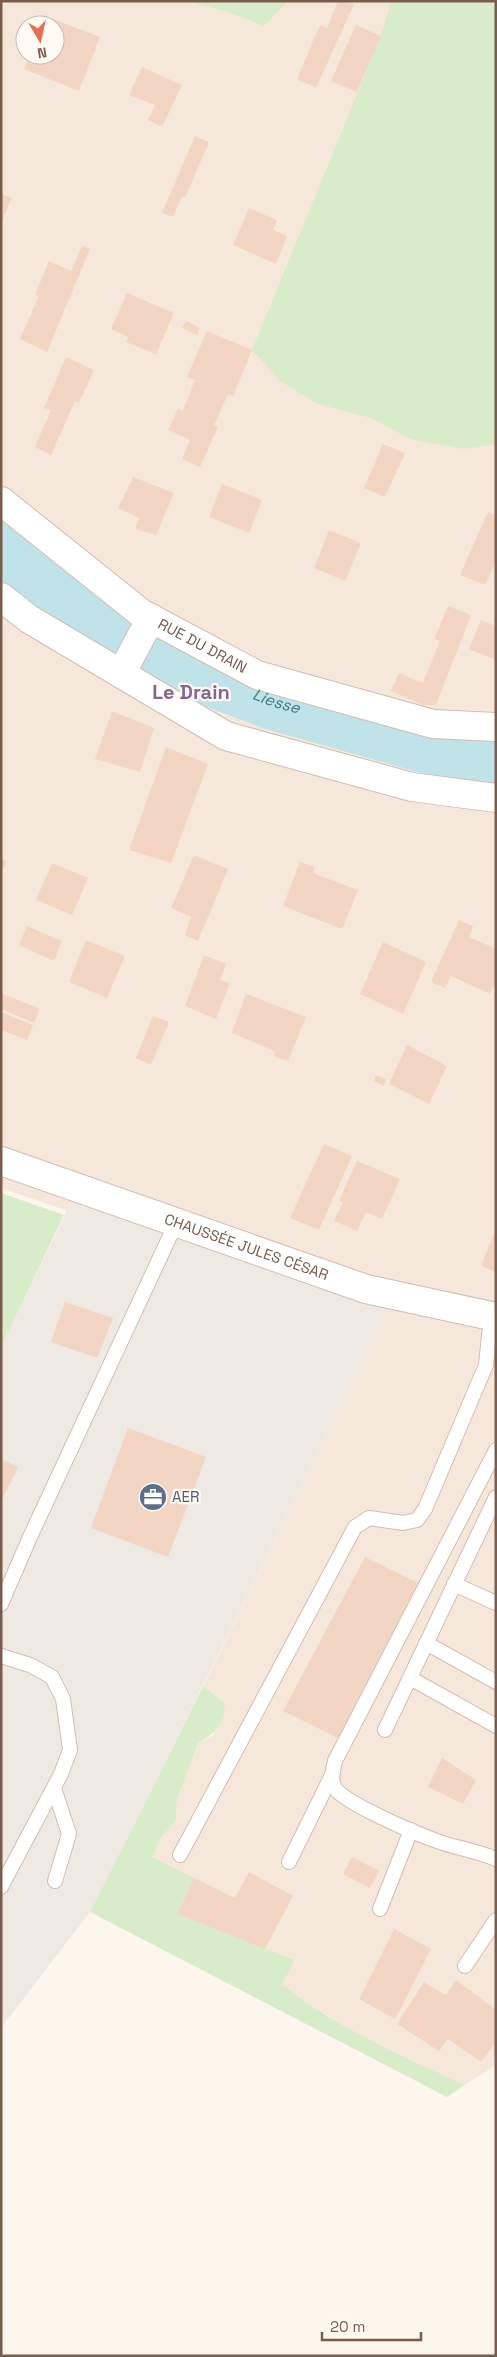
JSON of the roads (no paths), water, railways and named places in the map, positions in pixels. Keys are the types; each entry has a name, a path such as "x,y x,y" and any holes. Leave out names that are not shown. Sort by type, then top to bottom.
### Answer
{"street":[{"name":"RUE DU DRAIN","path":"1,501 141,613 256,674 433,724 496,727"},
{"path":"1,598 29,619 226,736 412,787 496,798"},
{"path":"121,674 151,618"},
{"name":"CHAUSSÉE JULES CÉSAR","path":"1,1161 366,1289 493,1317"}],"lane":[{"path":"1,1604 176,1223"},
{"path":"180,1855 355,1527 369,1518 403,1523 417,1520 425,1509 486,1366 493,1317"},
{"path":"289,1862 332,1775 335,1762 496,1450"},
{"path":"385,1730 496,1497"},
{"path":"454,1584 496,1603"},
{"path":"426,1643 496,1682"},
{"path":"1,1656 30,1665 52,1677 63,1699 70,1750 54,1788 1,1887"},
{"path":"410,1678 496,1726"},
{"path":"332,1775 334,1786 341,1796 436,1841 496,1859"},
{"path":"54,1788 68,1834 55,1880"},
{"path":"380,1909 411,1830"},
{"path":"465,1966 496,1920"}],"waterway":[{"name":"Liesse","path":"1,549 127,645 272,700 448,750 496,754"}],"place":[{"name":"AER","path":"153,1497"}],"district":[{"name":"Le Drain","path":"191,692"}]}
